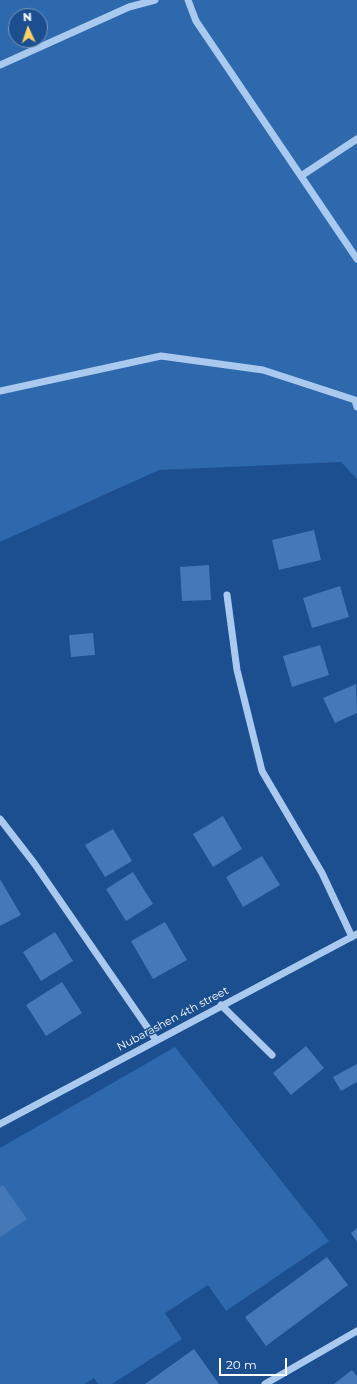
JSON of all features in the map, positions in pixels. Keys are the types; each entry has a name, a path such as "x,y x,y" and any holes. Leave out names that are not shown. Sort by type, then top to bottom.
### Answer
{"street":[{"path":"0,65 129,7 155,0"},
{"path":"188,0 196,21 357,259"},
{"path":"301,176 357,139"},
{"path":"0,391 161,356 263,370 355,400 357,407"},
{"path":"227,595 238,670 262,771 322,872 354,935"},
{"path":"0,819 38,870 156,1040"},
{"name":"Nubarashen 4th street","path":"0,1124 354,935"},
{"path":"221,1005 272,1055"},
{"path":"266,1384 357,1331"}],"shaded area":[{"path":"0,0 357,0 357,479 341,462 159,470 0,542"},
{"path":"175,1047 329,1241 226,1311 208,1285 165,1313 182,1339 112,1384 98,1384 94,1378 85,1384 0,1384 0,1148"}],"building":[{"path":"314,530 321,560 279,570 272,540"},
{"path":"209,565 211,600 182,601 180,567"},
{"path":"340,586 349,617 312,628 303,598"},
{"path":"93,633 95,655 71,657 69,635"},
{"path":"320,645 329,675 292,687 283,656"},
{"path":"356,684 357,713 335,723 323,698"},
{"path":"223,816 242,849 213,867 193,834"},
{"path":"113,829 132,861 105,877 85,845"},
{"path":"262,856 280,885 243,907 226,877"},
{"path":"133,872 153,904 126,921 106,889"},
{"path":"0,879 21,915 0,926"},
{"path":"165,922 187,960 153,979 131,941"},
{"path":"55,932 73,961 41,981 23,952"},
{"path":"62,982 82,1013 46,1036 26,1005"},
{"path":"306,1046 324,1068 291,1095 273,1073"},
{"path":"357,1064 357,1082 341,1091 333,1077"},
{"path":"3,1185 27,1219 0,1237 0,1187"},
{"path":"357,1228 357,1242 351,1233"},
{"path":"327,1257 348,1285 266,1346 245,1317"},
{"path":"194,1349 219,1384 145,1384"},
{"path":"352,1370 357,1376 357,1384 334,1384"}]}
